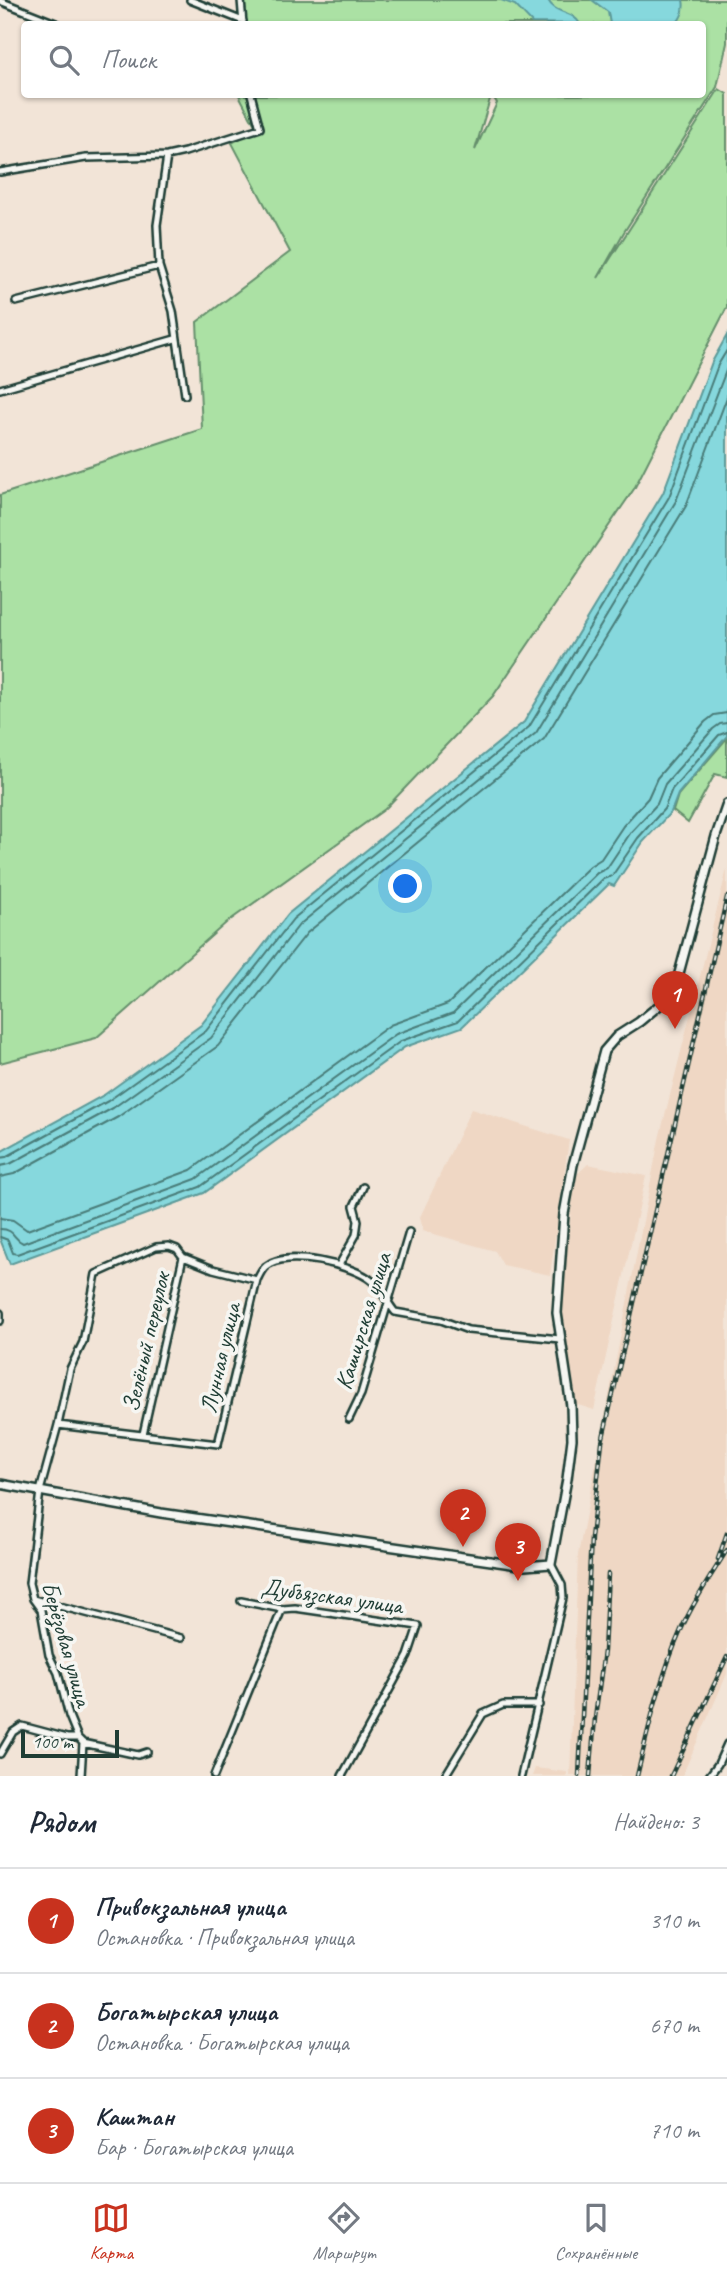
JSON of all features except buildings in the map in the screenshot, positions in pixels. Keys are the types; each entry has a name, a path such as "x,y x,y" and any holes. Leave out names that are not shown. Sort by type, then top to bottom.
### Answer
{"main road":[{"path":"0,1484 161,1513 525,1566 551,1564 572,1439 557,1294 564,1214 587,1110 604,1051 617,1036 644,1019 662,1003 678,977 727,804"}],"street":[{"path":"190,0 238,21"},
{"path":"241,0 243,21"},
{"path":"0,1 50,21"},
{"path":"0,172 86,158 167,156 185,152 260,128 252,98"},
{"path":"167,156 157,225 159,266 173,311 185,395"},
{"path":"16,302 159,266"},
{"path":"0,389 175,339"},
{"path":"339,1265 356,1235 358,1220 354,1206 363,1187"},
{"name":"Каширская улица","path":"349,1419 361,1394 408,1232"},
{"name":"Берёзовая улица","path":"80,1776 83,1743 78,1738 69,1716 58,1673 49,1656 41,1610 33,1599 29,1583 40,1491 70,1369 83,1342 96,1274 156,1247 177,1249 183,1257"},
{"path":"183,1257 213,1269 257,1280 265,1266 274,1262 304,1258 339,1265 370,1279 395,1312 441,1320 467,1331 560,1339"},
{"name":"Зелёный переулок","path":"143,1434 183,1257"},
{"name":"Лунная улица","path":"143,1434 218,1444 257,1280"},
{"path":"0,1313 0,1321"},
{"path":"58,1425 143,1434"},
{"path":"521,1776 563,1598 562,1586 551,1564"},
{"path":"33,1599 181,1638"},
{"name":"Дубъязская улица","path":"241,1601 282,1609 295,1608 418,1626 408,1656 342,1776"},
{"path":"214,1776 282,1609"},
{"path":"445,1776 483,1714 503,1705 539,1704"},
{"path":"0,1755 13,1732 22,1727 78,1738"},
{"path":"83,1743 138,1755 147,1752"},
{"path":"710,1776 727,1744"}],"shaded area":[{"path":"727,869 727,1674 682,1776 570,1776 578,1555 659,1139"},
{"path":"471,1109 569,1140 550,1275 503,1265 495,1251 423,1231 420,1217"},
{"path":"588,1164 646,1176 594,1410 575,1404 561,1318 574,1177"},
{"path":"535,1768 567,1772 567,1776 532,1776"}],"green space":[{"path":"237,0 727,0 727,43 717,87 624,232 598,278 719,89 727,94 727,307 634,489 493,696 385,809 226,923 96,1038 0,1063 0,495 202,429 197,322 290,252 232,143 257,129 241,98 488,98 475,150 497,103 494,98 706,98 706,21 238,21 243,12"},
{"path":"727,738 727,777 715,774 688,823 673,811 678,795"}],"water":[{"path":"501,0 548,0 555,8 578,21 530,21 515,5"},
{"path":"592,0 683,0 684,7 678,21 610,21 608,12"},
{"path":"727,335 727,736 678,794 671,812 643,842 614,886 609,884 462,1027 405,1047 204,1193 10,1264 0,1239 0,1152 104,1095 201,1025 288,914 524,722 663,493 712,362"}],"railway":[{"path":"579,1776 591,1538 602,1442 727,897"},
{"path":"718,1559 727,1533"},
{"path":"637,1776 656,1702 681,1630 702,1589 727,1550"},
{"path":"590,1776 604,1651 608,1574"},
{"path":"671,1776 727,1657"}],"place":[{"name":"Привокзальная улица","path":"675,1029"},
{"name":"Богатырская улица","path":"463,1547"},
{"name":"Каштан","path":"518,1581"}]}
